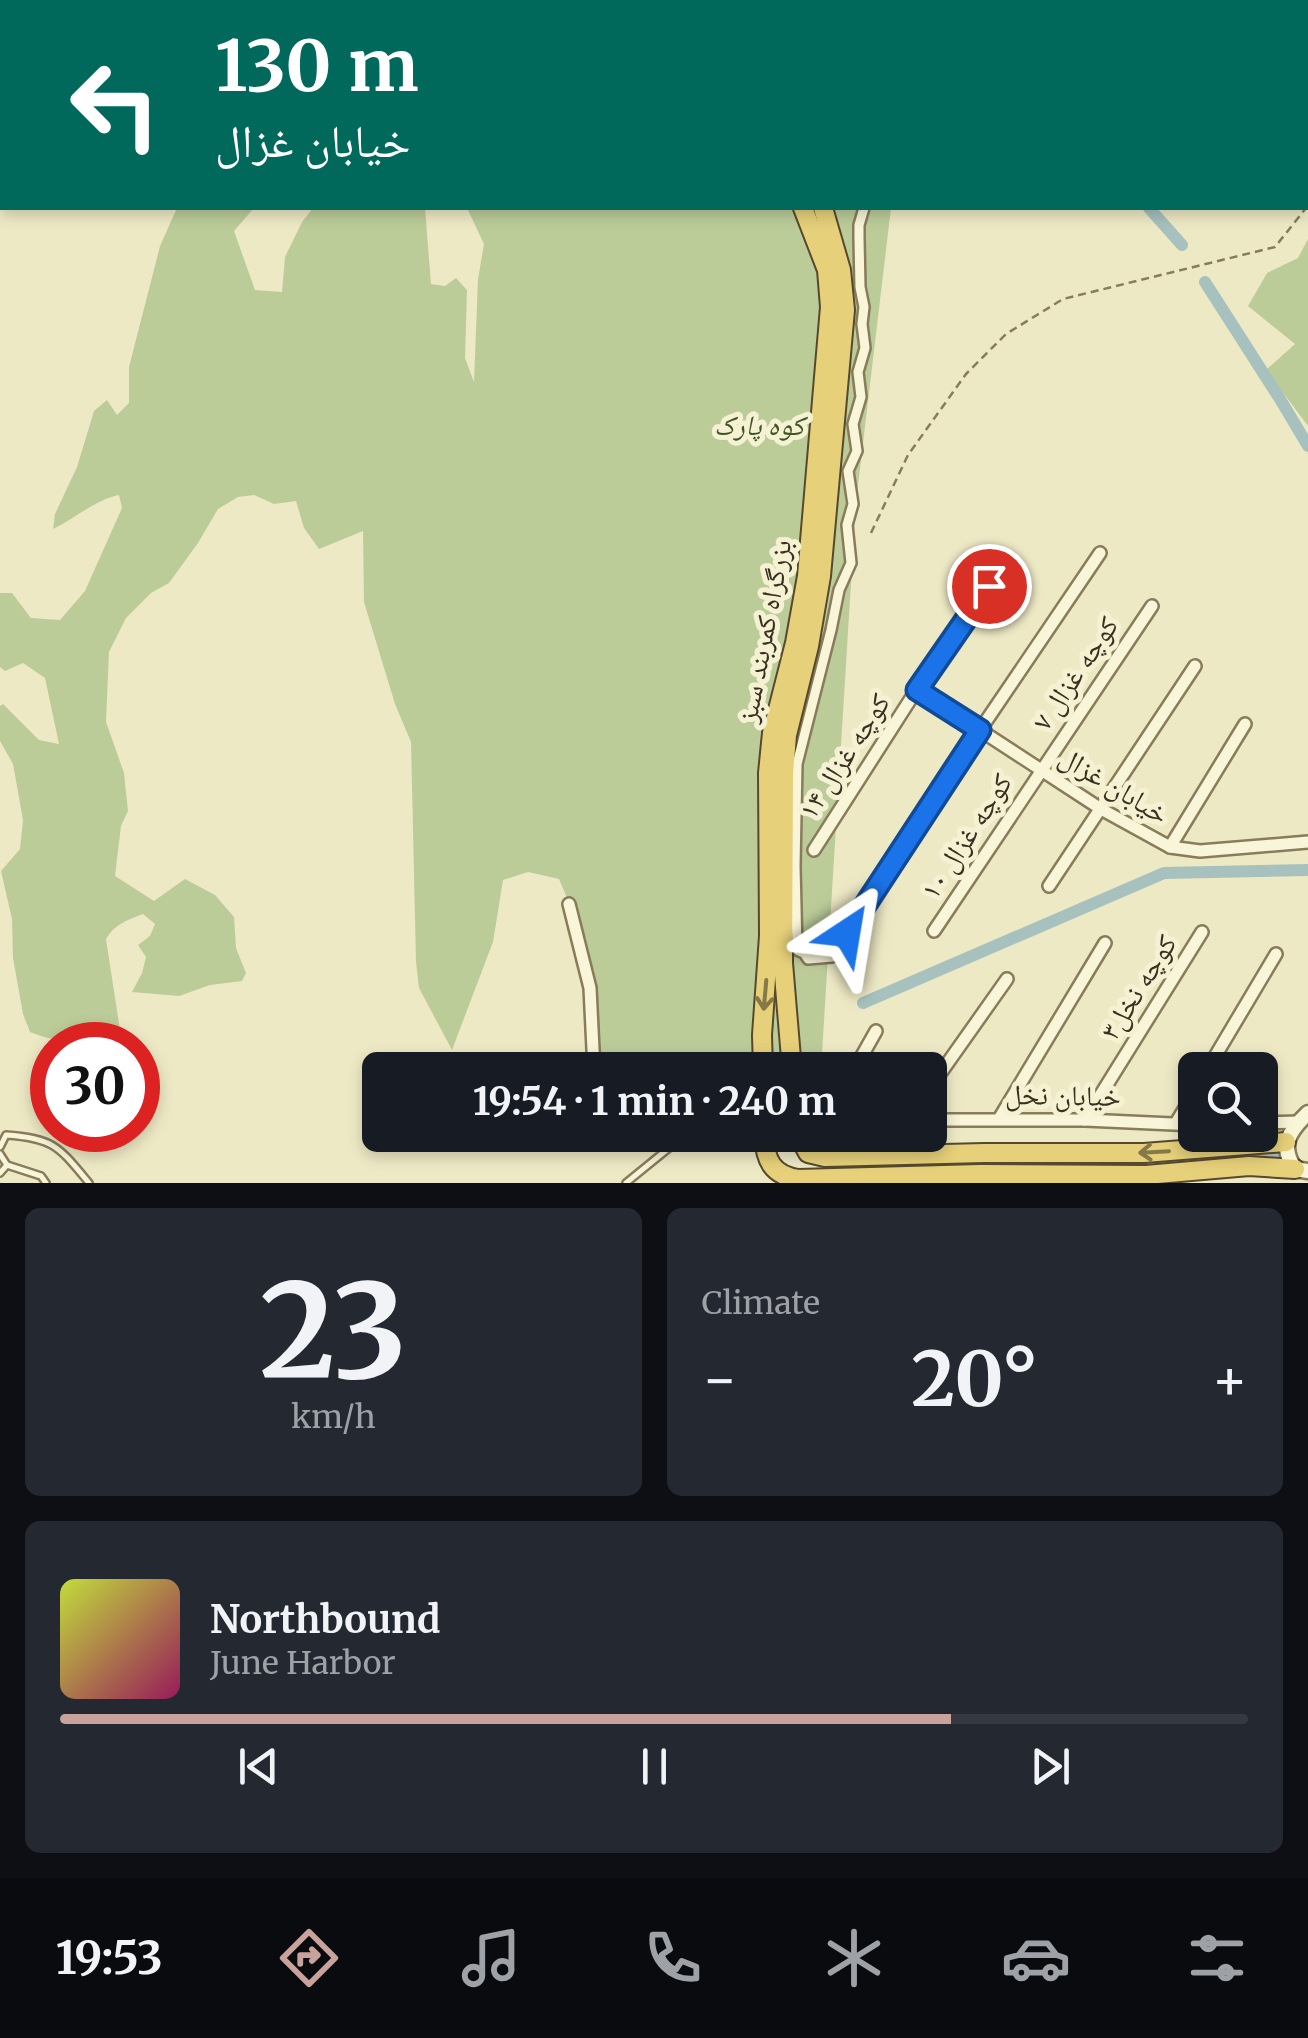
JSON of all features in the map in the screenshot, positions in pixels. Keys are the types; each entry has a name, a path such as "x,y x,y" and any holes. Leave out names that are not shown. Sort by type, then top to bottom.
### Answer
{"highway":[{"name":"بزرگراه کمربند سبز","path":"763,1052 768,962 768,773 772,733 807,576 830,307 827,270 804,210"},
{"name":"بزرگراه کمربند سبز","path":"791,1052 782,937 784,774 787,735 821,576 845,310 841,270 826,213"},
{"path":"762,1035 777,1028 790,1037"},
{"path":"807,1152 824,1157 1144,1153 1286,1142"},
{"path":"765,1152 784,1177 798,1180 980,1174 1146,1175 1249,1166 1302,1170"}],"street":[{"path":"863,210 859,239 865,348 858,372 861,397 853,424 857,450 848,471 853,504 847,525 851,563 840,590 797,764 797,950 808,959 832,956 1100,553"},
{"name":"کوچه غزال ۱۴","path":"814,850 989,586"},
{"name":"کوچه غزال ۷","path":"1040,770 1152,606"},
{"path":"1049,886 1195,666"},
{"name":"خیابان غزال","path":"917,690 1102,809 1170,846 1200,851 1308,842"},
{"path":"1170,846 1244,724"},
{"name":"کوچه غزال ۱۰","path":"934,931 1040,770"},
{"path":"568,904 590,988 593,1052"},
{"name":"کوچه نخل۳","path":"1085,1120 1202,932"},
{"path":"998,1119 1105,942"},
{"path":"1218,1052 1276,954"},
{"path":"947,1064 1007,979"},
{"path":"864,1052 876,1031"},
{"path":"1278,1120 1303,1117"},
{"path":"1302,1170 1287,1157 1286,1142 1303,1117"},
{"name":"خیابان نخل","path":"947,1120 1176,1124"},
{"path":"1176,1124 1178,1121"}],"lane":[{"path":"46,1183 41,1176 7,1166 0,1150 6,1135 38,1137 62,1150 89,1183"},
{"path":"626,1183 665,1152"},
{"path":"0,1174 7,1166"}],"path":[{"path":"871,534 908,455 966,374 1006,334 1063,298 1275,247 1304,210"}],"green space":[{"name":"کوه پارک","path":"176,210 252,210 234,231 255,290 282,292 285,257 311,210 425,210 431,284 445,286 456,278 467,290 465,358 474,382 478,279 484,244 468,210 891,210 856,502 822,1052 591,1052 582,933 559,879 528,872 503,880 493,942 452,1050 419,988 411,742 395,704 364,602 363,531 319,549 304,528 296,501 274,504 254,495 238,497 218,509 169,583 151,593 126,618 109,652 106,722 124,773 128,811 121,826 115,876 154,901 185,879 215,895 234,917 236,948 246,973 242,981 210,985 179,996 132,992 146,957 138,945 150,936 155,924 143,914 117,927 106,939 119,1022 30,1022 30,1032 23,1014 13,958 12,919 1,871 20,849 23,820 13,764 0,741 0,706 3,704 39,740 59,744 45,678 23,663 5,671 0,667 0,593 12,593 31,618 60,620 85,591 122,508 119,495 53,529 55,514 77,467 94,411 107,400 117,415 129,403 129,367 160,246"},
{"path":"1308,239 1308,426 1266,370 1295,344 1248,306 1267,273 1298,258"}],"waterway":[{"path":"1151,210 1182,245"},
{"path":"1205,282 1308,446"},
{"path":"863,1003 1164,873 1308,870"},
{"path":"1216,1157 1280,1153"},
{"path":"892,1166 1180,1161"}],"route":[{"path":"847,933 980,730 917,690 989,586"}]}
